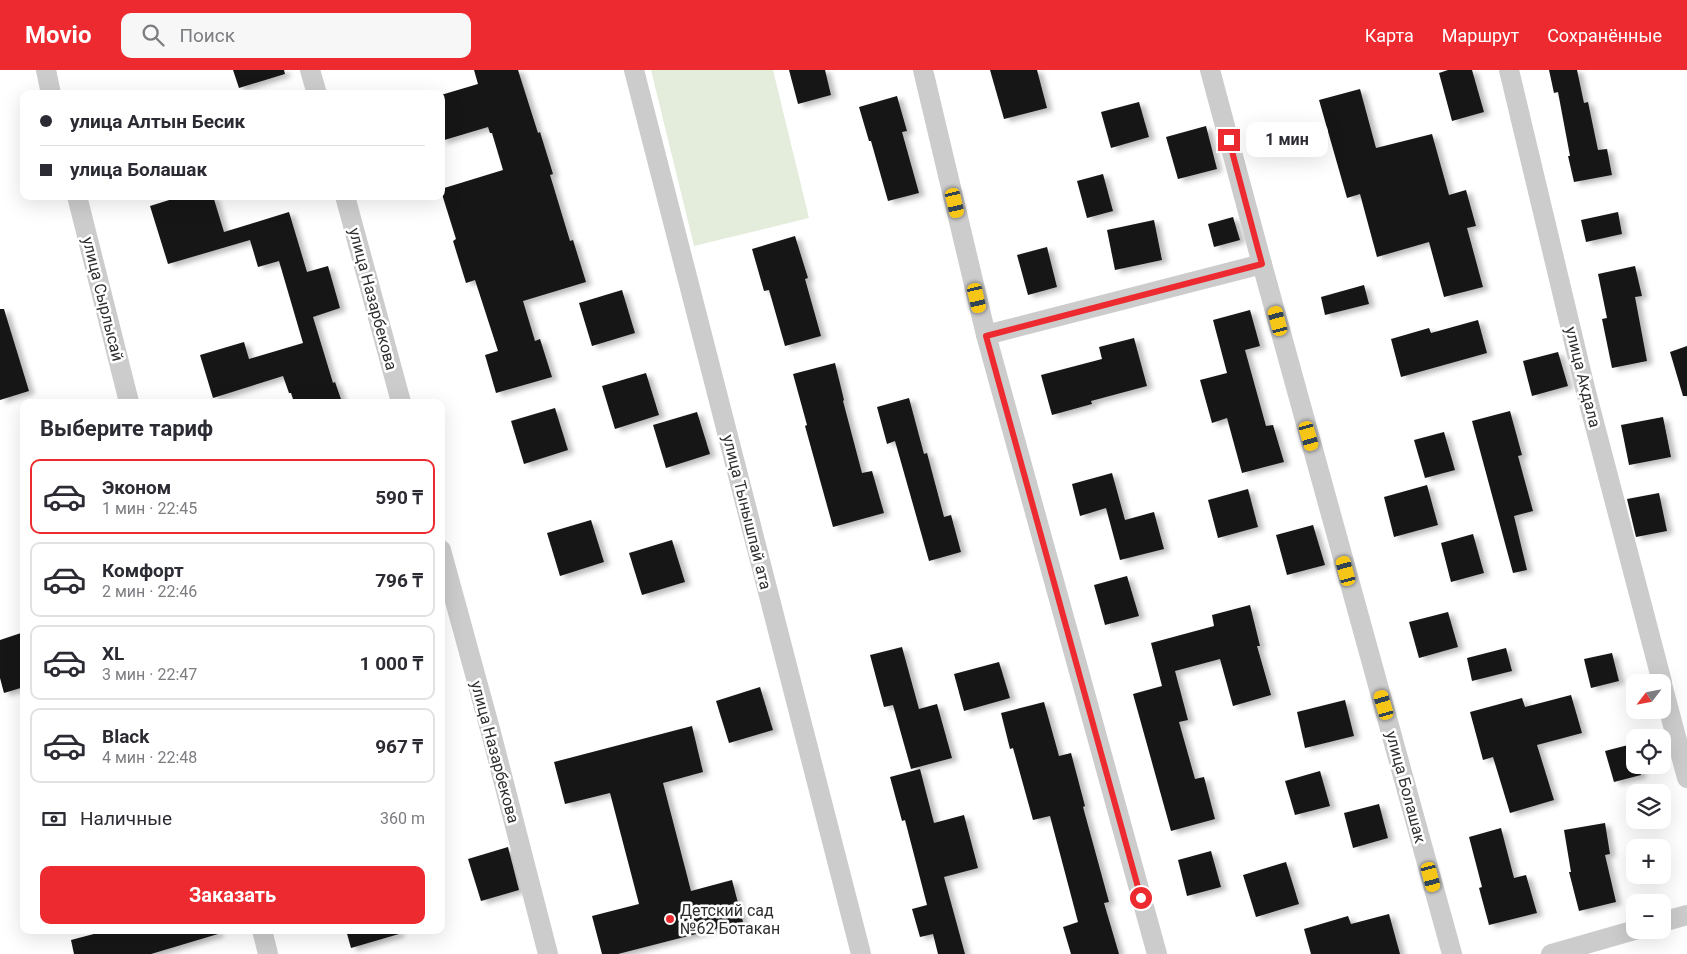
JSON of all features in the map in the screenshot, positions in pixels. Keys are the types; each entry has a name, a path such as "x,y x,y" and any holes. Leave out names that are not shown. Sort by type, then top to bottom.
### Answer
{"street":[{"path":"46,70 51,90"},
{"path":"310,70 316,90"},
{"name":"улица Тынышпай ата","path":"634,70 861,954"},
{"path":"924,70 986,336 1157,954"},
{"name":"улица Болашак","path":"1210,70 1452,954"},
{"name":"улица Акдала","path":"1509,70 1585,388 1660,674"},
{"name":"улица Сырлысай","path":"78,200 128,399"},
{"name":"улица Назарбекова","path":"346,200 400,399"},
{"path":"986,336 1262,264"},
{"name":"улица Назарбекова","path":"445,565 548,954"},
{"name":"улица Акдала","path":"1671,717 1687,778"},
{"path":"1671,919 1687,915"},
{"path":"1551,954 1626,933"},
{"path":"263,934 268,954"}],"green space":[{"path":"651,70 773,70 809,218 694,246"}],"building":[{"path":"233,70 284,70 285,74 239,88"},
{"path":"474,70 518,70 553,174 550,175 570,241 573,240 586,282 523,301 535,341 540,339 552,377 496,393 485,355 498,351 475,280 466,283 453,241 456,239 444,200 445,188 503,170 492,133 490,133 488,127 445,140 445,94 478,84"},
{"path":"789,70 825,70 831,95 798,104"},
{"path":"990,70 1037,70 1047,108 1004,119"},
{"path":"1448,70 1472,70 1484,112 1452,121 1439,73"},
{"path":"1549,70 1577,70 1584,103 1588,102 1598,150 1607,149 1612,175 1574,182 1558,92 1554,93"},
{"path":"1360,89 1376,148 1432,134 1449,195 1466,190 1476,226 1467,228 1483,287 1444,297 1429,242 1377,257 1360,194 1347,198 1319,100"},
{"path":"897,96 907,131 902,132 919,193 888,201 859,107"},
{"path":"1139,102 1149,137 1111,148 1101,112"},
{"path":"1206,126 1217,169 1178,179 1166,137"},
{"path":"1103,174 1113,211 1087,218 1077,181"},
{"path":"169,200 214,200 224,232 289,212 307,272 328,266 340,308 313,317 333,383 335,382 341,399 293,399 283,376 213,398 200,355 244,342 249,359 303,343 279,261 258,267 250,240 168,264 150,206"},
{"path":"1618,212 1622,234 1586,242 1581,220"},
{"path":"1233,217 1240,240 1214,247 1208,224"},
{"path":"1154,220 1162,260 1115,270 1107,230"},
{"path":"795,236 808,278 805,279 821,336 785,346 769,290 764,291 752,249"},
{"path":"1047,247 1057,287 1028,295 1017,255"},
{"path":"1635,266 1642,296 1635,297 1647,361 1612,368 1602,319 1607,318 1598,274"},
{"path":"1364,285 1369,304 1325,315 1321,297"},
{"path":"622,290 635,333 592,346 579,303"},
{"path":"0,309 4,309 29,391 0,400"},
{"path":"1250,310 1260,346 1245,350 1266,426 1273,425 1284,462 1242,473 1227,418 1212,423 1200,380 1227,373 1213,320"},
{"path":"1478,320 1487,353 1401,377 1391,339 1429,328 1431,333"},
{"path":"1134,338 1147,386 1091,401 1092,404 1052,415 1041,375 1102,359 1099,347"},
{"path":"1687,346 1687,396 1683,396 1670,352"},
{"path":"1558,352 1568,386 1532,396 1523,361"},
{"path":"835,363 862,473 872,471 884,513 833,527 805,426 807,425 793,374"},
{"path":"646,373 659,415 615,429 602,386"},
{"path":"909,398 924,454 927,453 944,517 951,515 961,552 929,561 895,441 887,444 877,407"},
{"path":"555,408 568,450 524,464 511,421"},
{"path":"1510,411 1522,455 1518,456 1533,511 1514,516 1527,570 1513,573 1472,421"},
{"path":"697,412 710,454 666,468 653,425"},
{"path":"1663,417 1671,457 1629,465 1621,425"},
{"path":"1444,432 1455,470 1425,478 1414,440"},
{"path":"1112,473 1125,520 1154,512 1164,549 1120,560 1106,508 1080,516 1072,484"},
{"path":"1427,485 1438,525 1394,537 1384,497"},
{"path":"1248,489 1258,527 1218,538 1208,500"},
{"path":"1659,493 1667,531 1636,537 1627,499"},
{"path":"591,520 604,562 560,576 547,533"},
{"path":"1313,525 1325,565 1287,575 1276,535"},
{"path":"1473,534 1484,573 1451,582 1441,543"},
{"path":"672,540 685,582 642,595 629,553"},
{"path":"1127,576 1139,616 1105,625 1094,585"},
{"path":"1250,605 1260,646 1257,646 1271,695 1233,706 1220,659 1175,671 1188,720 1179,722 1195,779 1204,777 1215,819 1171,831 1133,694 1162,686 1151,643 1214,626 1212,615"},
{"path":"1448,612 1458,647 1419,658 1409,622"},
{"path":"20,633 20,688 4,693 0,678 0,640"},
{"path":"902,647 919,709 937,704 952,758 911,769 893,705 884,707 870,655"},
{"path":"1506,648 1512,671 1472,681 1467,658"},
{"path":"1612,653 1619,681 1591,688 1584,659"},
{"path":"999,662 1010,698 964,711 954,674"},
{"path":"760,687 773,730 729,743 716,701"},
{"path":"1571,695 1582,733 1537,745 1554,800 1510,813 1493,757 1483,760 1470,712 1522,698 1525,707"},
{"path":"1345,700 1354,736 1305,748 1297,712"},
{"path":"1044,702 1059,756 1071,753 1085,806 1083,807 1109,902 1104,903 1119,954 1071,954 1063,927 1078,922 1050,816 1033,820 1013,748 1010,749 1001,713"},
{"path":"692,726 703,772 663,783 691,891 732,880 743,922 618,954 602,954 592,916 639,904 610,793 565,804 554,762"},
{"path":"1626,746 1626,774 1641,775 1614,782 1605,751"},
{"path":"920,769 934,823 964,815 978,868 944,877 965,954 938,954 933,934 920,937 912,909 927,905 905,820 902,821 890,777"},
{"path":"1320,771 1330,806 1295,815 1285,781"},
{"path":"1379,804 1388,838 1353,848 1344,813"},
{"path":"1605,823 1610,854 1605,855 1616,902 1579,911 1569,872 1571,872 1564,830"},
{"path":"1501,828 1514,878 1526,875 1537,913 1489,925 1479,888 1482,887 1469,837"},
{"path":"508,847 519,890 481,901 468,859"},
{"path":"1211,851 1221,887 1187,896 1178,860"},
{"path":"1286,862 1299,904 1256,917 1243,875"},
{"path":"1389,914 1400,954 1311,954 1304,929 1348,916 1351,924"},
{"path":"94,934 218,934 151,954 74,954 71,940"},
{"path":"347,934 399,934 351,948"}],"place":[{"name":"Детский сад №62 Ботакан","path":"670,919"}],"route":[{"path":"1141,898 986,336 1262,264 1229,140"}]}
